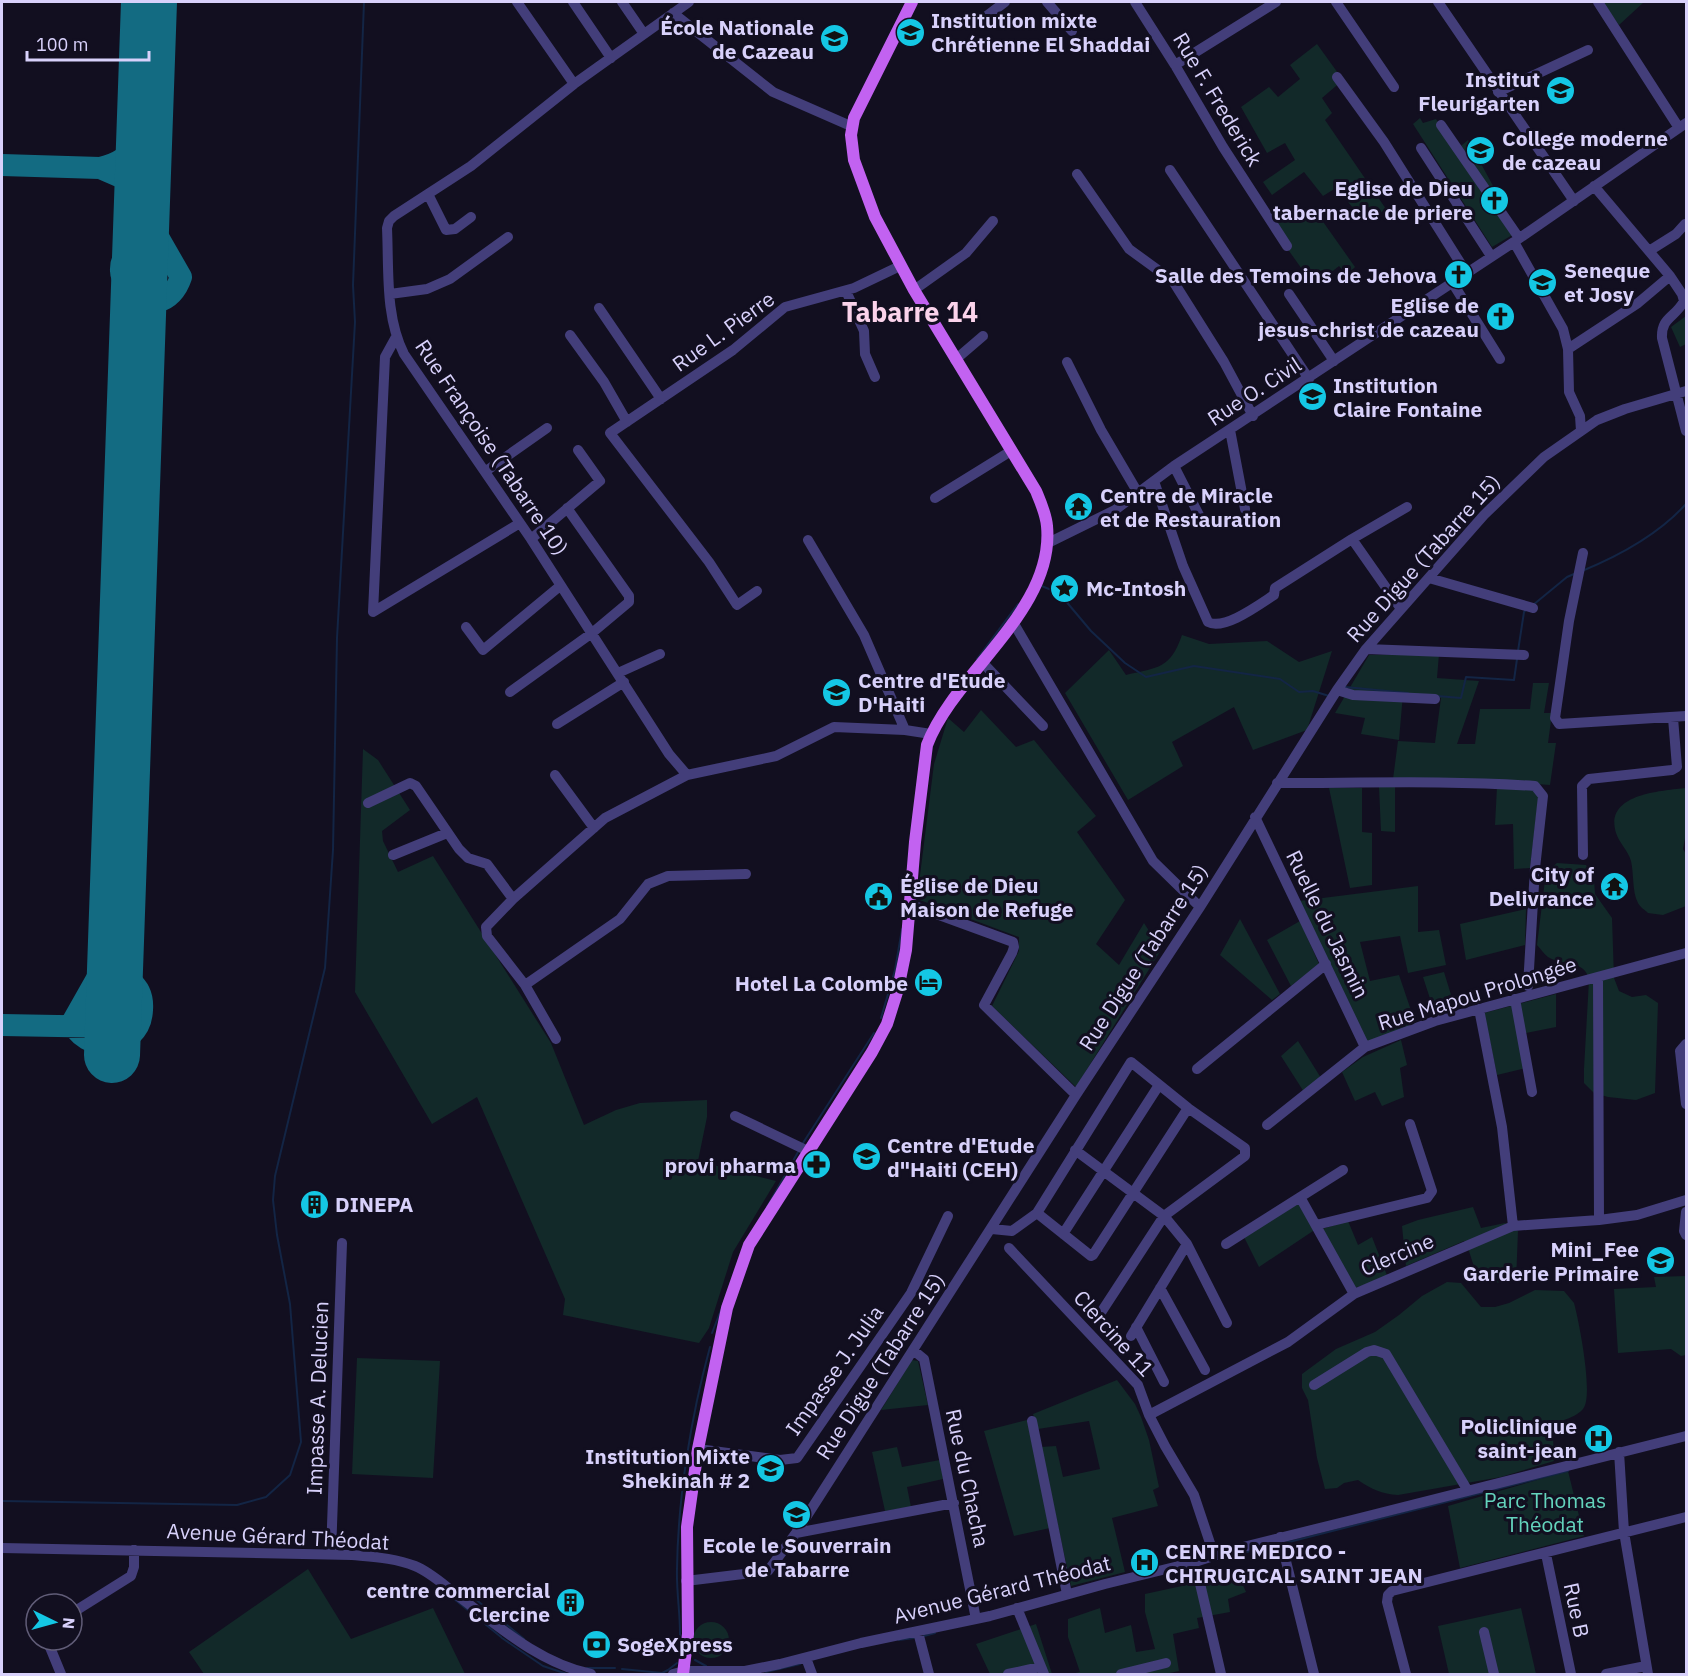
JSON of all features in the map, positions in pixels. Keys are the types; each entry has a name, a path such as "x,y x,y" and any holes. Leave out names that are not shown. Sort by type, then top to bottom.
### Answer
{"main road":[{"path":"680,1673 688,1634 687,1527 698,1449 720,1336 739,1272 749,1245 872,1052 887,1024 898,989 906,950 922,772 931,735 945,712 1013,622 1039,579 1044,567 1048,543 1047,524 1036,491 900,266 875,217 854,160 851,135 854,118 912,2"}],"street":[{"path":"517,2 574,84"},
{"path":"573,2 611,58"},
{"path":"622,2 644,34"},
{"name":"Rue Françoise (Tabarre 10)","path":"687,775 669,754 531,538 404,354 391,318 387,228 389,221 471,166 574,84 644,34 675,6 689,2"},
{"path":"980,21 1005,2"},
{"path":"1047,2 1072,31"},
{"name":"Rue F. Frederick","path":"1135,2 1223,147 1287,246"},
{"path":"1175,65 1276,2"},
{"path":"1336,2 1394,87"},
{"path":"1438,2 1574,201"},
{"path":"1598,2 1682,125"},
{"path":"675,6 773,92 853,127"},
{"path":"1498,92 1588,50"},
{"path":"1337,77 1384,142 1466,272"},
{"path":"1441,125 1516,240 1563,328 1568,349 1569,392 1580,416 1581,431"},
{"name":"Rue O. Civil","path":"1048,543 1115,510 1174,466 1309,379 1574,201 1682,125"},
{"path":"1422,148 1491,256"},
{"path":"1170,170 1309,379"},
{"path":"1077,174 1129,249 1173,281 1224,362 1252,416"},
{"path":"1594,186 1670,276 1682,294 1684,301 1680,308 1661,328 1662,338 1682,392 1686,430"},
{"path":"428,194 446,230 454,229 471,217"},
{"path":"914,290 966,253 993,221"},
{"path":"1649,251 1676,234 1684,224"},
{"path":"390,294 427,289 450,279 507,237"},
{"name":"Rue L. Pierre","path":"757,591 737,605 709,562 610,433 733,350 785,307 846,291 900,266"},
{"path":"1568,349 1638,303 1670,276"},
{"path":"1452,282 1500,359"},
{"path":"846,291 864,331 865,354 875,377"},
{"path":"1289,294 1334,362"},
{"path":"599,308 661,399"},
{"path":"570,335 604,382 627,422"},
{"path":"955,360 983,336"},
{"path":"396,337 385,357 374,612 520,523"},
{"path":"1067,362 1101,430 1138,493"},
{"name":"Rue Digue (Tabarre 15)","path":"686,1581 768,1571 796,1533 1076,1095 1200,907 1255,817 1366,649 1492,506 1544,457 1597,420 1624,409 1682,392"},
{"path":"486,471 547,428"},
{"path":"1230,430 1245,509"},
{"path":"531,538 600,481 578,450"},
{"path":"935,498 1011,451"},
{"path":"1174,466 1201,519"},
{"path":"1154,481 1183,566 1208,622 1211,624 1220,624 1246,613 1274,594 1275,588 1352,538 1407,507"},
{"path":"510,692 628,604 629,600 567,508"},
{"path":"1352,538 1401,609"},
{"path":"808,540 864,634 905,730"},
{"path":"1583,554 1569,621 1555,718 1559,724 1686,716"},
{"path":"1429,578 1533,608"},
{"path":"466,627 483,650 560,586"},
{"path":"1013,622 1153,861 1200,907"},
{"path":"1366,649 1524,655"},
{"path":"557,724 621,677 660,654"},
{"path":"982,662 1043,726"},
{"path":"1339,687 1353,695 1435,699"},
{"path":"1583,855 1582,786 1584,782 1589,779 1672,770 1677,767 1672,718"},
{"path":"556,1040 525,985 487,936 486,927 513,899 605,818 687,775 776,756 834,727 905,730 931,735"},
{"path":"555,775 594,828"},
{"path":"1277,783 1428,782 1536,786 1543,796 1535,868 1528,986"},
{"path":"368,803 410,783 416,786 447,833 468,858 487,864 513,899"},
{"name":"Ruelle du Jasmin","path":"1255,817 1365,1047"},
{"path":"393,855 447,833"},
{"path":"525,985 620,919 648,884 668,876 746,874"},
{"path":"909,904 1013,942 1012,953 984,1005 1076,1095"},
{"name":"Rue Mapou Prolongée","path":"1267,1125 1365,1047 1479,1008 1686,953"},
{"path":"1197,1069 1326,964"},
{"path":"1598,978 1599,1220"},
{"path":"1515,999 1532,1092"},
{"path":"1479,1008 1502,1127 1513,1226"},
{"path":"1686,1044 1680,1051 1686,1104"},
{"path":"992,1229 1012,1231 1037,1214 1131,1062 1188,1108 1245,1148 1245,1156 1164,1216 1102,1311"},
{"path":"1063,1234 1159,1085"},
{"path":"1037,1214 1091,1256 1093,1255 1188,1108"},
{"path":"735,1116 808,1151"},
{"path":"1316,1225 1427,1198 1431,1195 1424,1161 1410,1124"},
{"path":"1075,1150 1164,1216 1187,1244 1227,1323"},
{"path":"1226,1244 1343,1170"},
{"path":"1300,1197 1354,1294"},
{"name":"Clercine","path":"1149,1415 1288,1342 1354,1294 1513,1226 1637,1215 1686,1200"},
{"path":"1686,1212 1684,1231 1686,1235"},
{"name":"Impasse J. Julia","path":"698,1449 780,1460 796,1458 911,1293 948,1216"},
{"name":"Impasse A. Delucien","path":"331,1554 342,1243"},
{"path":"1164,1382 1133,1331 1187,1244"},
{"name":"Clercine 11","path":"1009,1248 1138,1385 1149,1415 1194,1495 1214,1555"},
{"path":"1160,1288 1205,1370"},
{"name":"Rue du Chacha","path":"912,1350 924,1359 976,1619"},
{"path":"1314,1385 1367,1352 1374,1350 1386,1354 1468,1491"},
{"path":"1032,1421 1067,1594"},
{"name":"Avenue Gérard Théodat","path":"680,1673 745,1671 861,1643 918,1636 1067,1594 1195,1564 1214,1555 1686,1436"},
{"path":"1606,1674 1647,1670 1624,1532 1619,1452"},
{"path":"796,1533 954,1503"},
{"path":"1406,1674 1387,1602 1392,1591 1686,1517"},
{"path":"1280,1538 1314,1674"},
{"name":"Avenue Gérard Théodat","path":"2,1548 331,1554 378,1558 416,1566 545,1659 591,1674"},
{"path":"84,1605 131,1576 134,1567 134,1550"},
{"name":"Rue B","path":"1546,1554 1571,1674"},
{"path":"1195,1564 1221,1674"},
{"path":"1008,1674 1042,1671 1017,1608"},
{"path":"1484,1632 1494,1674"},
{"path":"918,1636 929,1674"},
{"path":"52,1652 61,1674"},
{"path":"806,1658 812,1674"},
{"path":"1121,1674 1166,1663"}],"green space":[{"path":"1602,2 1644,2 1619,25"},
{"path":"1317,44 1343,80 1322,98 1332,113 1325,120 1386,209 1366,223 1336,188 1323,196 1304,172 1272,195 1263,182 1295,160 1285,143 1267,153 1241,107 1269,87 1278,97 1300,79 1290,65"},
{"path":"1420,118 1423,123 1436,119 1456,150 1468,140 1497,193 1493,197 1514,234 1492,247 1413,124"},
{"path":"1298,203 1311,220 1319,216 1355,267 1347,275 1339,266 1314,286 1267,220"},
{"path":"1686,316 1686,344 1680,347 1671,327"},
{"path":"1182,635 1209,644 1267,641 1299,662 1332,651 1307,730 1253,750 1234,707 1172,742 1183,766 1128,800 1065,693 1109,650 1126,675 1162,665 1173,654"},
{"path":"1439,654 1437,678 1479,681 1457,744 1475,744 1480,709 1530,709 1533,683 1549,683 1544,713 1552,713 1548,743 1556,743 1550,785 1484,780 1393,779 1398,741 1435,743 1441,698 1403,694 1399,740 1361,734 1365,718 1335,713 1369,655"},
{"path":"981,710 1016,747 1034,740 1096,816 1077,832 1125,900 1096,944 1119,965 1144,923 1161,950 1076,1087 992,1006 1019,951 1019,937 917,899 934,764 948,718 964,732"},
{"path":"363,749 378,760 410,810 382,831 383,841 398,872 433,856 551,1043 584,1125 616,1110 640,1103 707,1100 707,1117 698,1161 776,1181 733,1252 709,1328 699,1343 563,1315 565,1299 477,1097 432,1124 355,992"},
{"path":"1395,786 1395,832 1381,831 1379,787"},
{"path":"1497,787 1535,788 1539,793 1530,868 1514,869 1513,824 1495,825"},
{"path":"1329,788 1362,788 1362,832 1372,833 1372,885 1350,888"},
{"path":"1686,788 1686,833 1683,849 1686,854 1686,906 1663,915 1648,913 1636,899 1631,861 1617,837 1614,820 1618,810 1626,802 1637,797"},
{"path":"1557,863 1586,865 1594,879 1595,894 1612,918 1614,978 1619,991 1632,997 1646,995 1658,1003 1655,1093 1636,1100 1608,1097 1594,1093 1584,1083 1589,980 1587,973 1578,966 1548,957 1537,945 1546,872"},
{"path":"1418,886 1418,932 1439,930 1446,965 1408,973 1400,936 1360,942 1370,981 1399,975 1416,1025 1366,1044 1299,901"},
{"path":"1526,909 1525,945 1466,960 1460,924"},
{"path":"1240,919 1280,994 1272,1000 1220,955"},
{"path":"1300,921 1319,964 1291,986 1267,940"},
{"path":"1444,972 1456,1011 1436,1017 1423,977"},
{"path":"1556,994 1556,1027 1526,1033 1530,1067 1497,1075 1484,1013"},
{"path":"1401,1040 1407,1065 1400,1068 1404,1097 1382,1106 1375,1092 1355,1101 1342,1072 1363,1057"},
{"path":"1298,1041 1321,1078 1304,1092 1281,1056"},
{"path":"1299,1203 1316,1229 1259,1267 1244,1237"},
{"path":"1473,1207 1481,1228 1505,1223 1518,1231 1516,1282 1479,1283 1464,1241 1406,1266 1402,1226"},
{"path":"1348,1221 1358,1245 1372,1237 1388,1278 1354,1288 1322,1229"},
{"path":"1686,1276 1686,1355 1681,1356 1671,1349 1618,1353 1614,1289 1656,1287 1654,1277"},
{"path":"1447,1282 1461,1283 1481,1307 1495,1307 1509,1303 1535,1290 1564,1291 1574,1303 1584,1358 1586,1402 1578,1414 1558,1422 1553,1436 1554,1461 1501,1477 1398,1495 1387,1494 1358,1480 1344,1483 1337,1488 1325,1489 1317,1458 1308,1400 1302,1388 1302,1374 1336,1349 1375,1332 1422,1296"},
{"path":"357,1358 440,1361 433,1478 352,1474"},
{"path":"912,1360 918,1361 928,1405 881,1410"},
{"path":"1117,1380 1135,1404 1149,1440 1159,1487 1153,1490 1158,1506 1112,1518 1125,1572 1071,1586 1041,1447 1056,1446 1063,1477 1100,1469 1089,1421 1038,1429 1033,1414"},
{"path":"1027,1420 1050,1528 1014,1536 984,1431"},
{"path":"897,1447 902,1467 940,1460 943,1479 907,1487 911,1507 885,1511 872,1452"},
{"name":"Parc Thomas Théodat","path":"1568,1471 1584,1536 1460,1568 1448,1506"},
{"path":"308,1569 351,1639 433,1608 465,1674 204,1674 189,1652"},
{"path":"1236,1569 1246,1592 1228,1599 1230,1612 1197,1618 1199,1628 1173,1634 1179,1671 1165,1674 1071,1674 1080,1672 1068,1637 1068,1619 1100,1608 1105,1633 1131,1625 1136,1652 1155,1649 1145,1612 1145,1594 1219,1578"},
{"path":"1521,1608 1536,1674 1449,1674 1438,1626"},
{"path":"711,1622 724,1627 729,1640 724,1653 711,1658 698,1653 693,1640 698,1627"},
{"path":"1036,1624 1052,1674 990,1674 976,1644"}],"waterway":[{"path":"2,1501 237,1505 266,1497 290,1475 301,1442 290,1304 273,1200 275,1176 325,968 333,850 337,638 355,322 353,285 364,2"},
{"path":"1582,571 1611,558 1651,535 1686,504"},
{"path":"1533,605 1567,577 1574,574"},
{"path":"1039,585 1059,593 1091,631 1125,663 1146,677 1194,666 1280,679 1299,692 1313,691 1329,696"},
{"path":"977,659 1018,604"},
{"path":"1518,651 1526,610"},
{"path":"1437,696 1461,698 1466,677 1514,680 1517,659"},
{"path":"1345,687 1408,693"},
{"path":"881,1018 895,970 902,929"},
{"path":"803,1143 874,1033"},
{"path":"767,1207 798,1152"},
{"path":"712,1333 721,1310"},
{"path":"679,1656 677,1569 680,1514 691,1429 710,1347"},
{"path":"1285,1543 1568,1471"},
{"path":"1233,1555 1277,1545"},
{"path":"468,1593 524,1639"},
{"path":"448,1594 501,1637"},
{"path":"924,1636 935,1633"},
{"path":"502,1638 543,1666 567,1674"},
{"path":"899,1640 914,1638"},
{"path":"695,1660 706,1666"},
{"path":"622,1669 662,1673 677,1663"},
{"path":"766,1672 800,1664"},
{"path":"587,1668 615,1668"}],"taxiway":[{"path":"2,165 100,168 119,161 144,141"},
{"path":"100,168 123,178 138,196 142,209 181,277 172,293 158,301 151,302 135,295 123,280 121,266 130,247 141,235"},
{"path":"116,945 73,1021 78,1031 86,1039 97,1043 109,1044 121,1041 131,1034 139,1024 142,1010 138,989 122,971 116,951"},
{"path":"2,1025 113,1027"}],"runway":[{"path":"112,1055 149,2"}],"place":[{"name":"Institution mixte Chrétienne El Shaddai","path":"910,32"},
{"name":"École Nationale de Cazeau","path":"835,39"},
{"name":"Institut Fleurigarten","path":"1561,91"},
{"name":"College moderne de cazeau","path":"1481,150"},
{"name":"Eglise de Dieu tabernacle de priere","path":"1494,200"},
{"name":"Salle des Temoins de Jehova","path":"1458,275"},
{"name":"Seneque et Josy","path":"1543,282"},
{"name":"Eglise de jesus-christ de cazeau","path":"1500,317"},
{"name":"Institution Claire Fontaine","path":"1312,397"},
{"name":"Centre de Miracle et de Restauration","path":"1079,507"},
{"name":"Mc-Intosh","path":"1065,588"},
{"name":"Centre d'Etude D'Haiti","path":"837,692"},
{"name":"City of Delivrance","path":"1615,886"},
{"name":"Église de Dieu Maison de Refuge","path":"879,897"},
{"name":"Hotel La Colombe","path":"929,983"},
{"name":"Centre d'Etude d\"Haiti (CEH)","path":"866,1157"},
{"name":"provi pharma","path":"817,1165"},
{"name":"DINEPA","path":"314,1204"},
{"name":"Mini_Fee Garderie Primaire","path":"1660,1261"},
{"name":"Policlinique saint-jean","path":"1598,1438"},
{"name":"Institution Mixte Shekinah # 2","path":"771,1468"},
{"name":"Ecole le Souverrain de Tabarre","path":"797,1514"},
{"name":"CENTRE MEDICO - CHIRUGICAL SAINT JEAN","path":"1144,1563"},
{"name":"centre commercial Clercine","path":"571,1602"},
{"name":"SogeXpress","path":"596,1644"}],"district":[{"name":"Tabarre 14","path":"910,311"}]}
